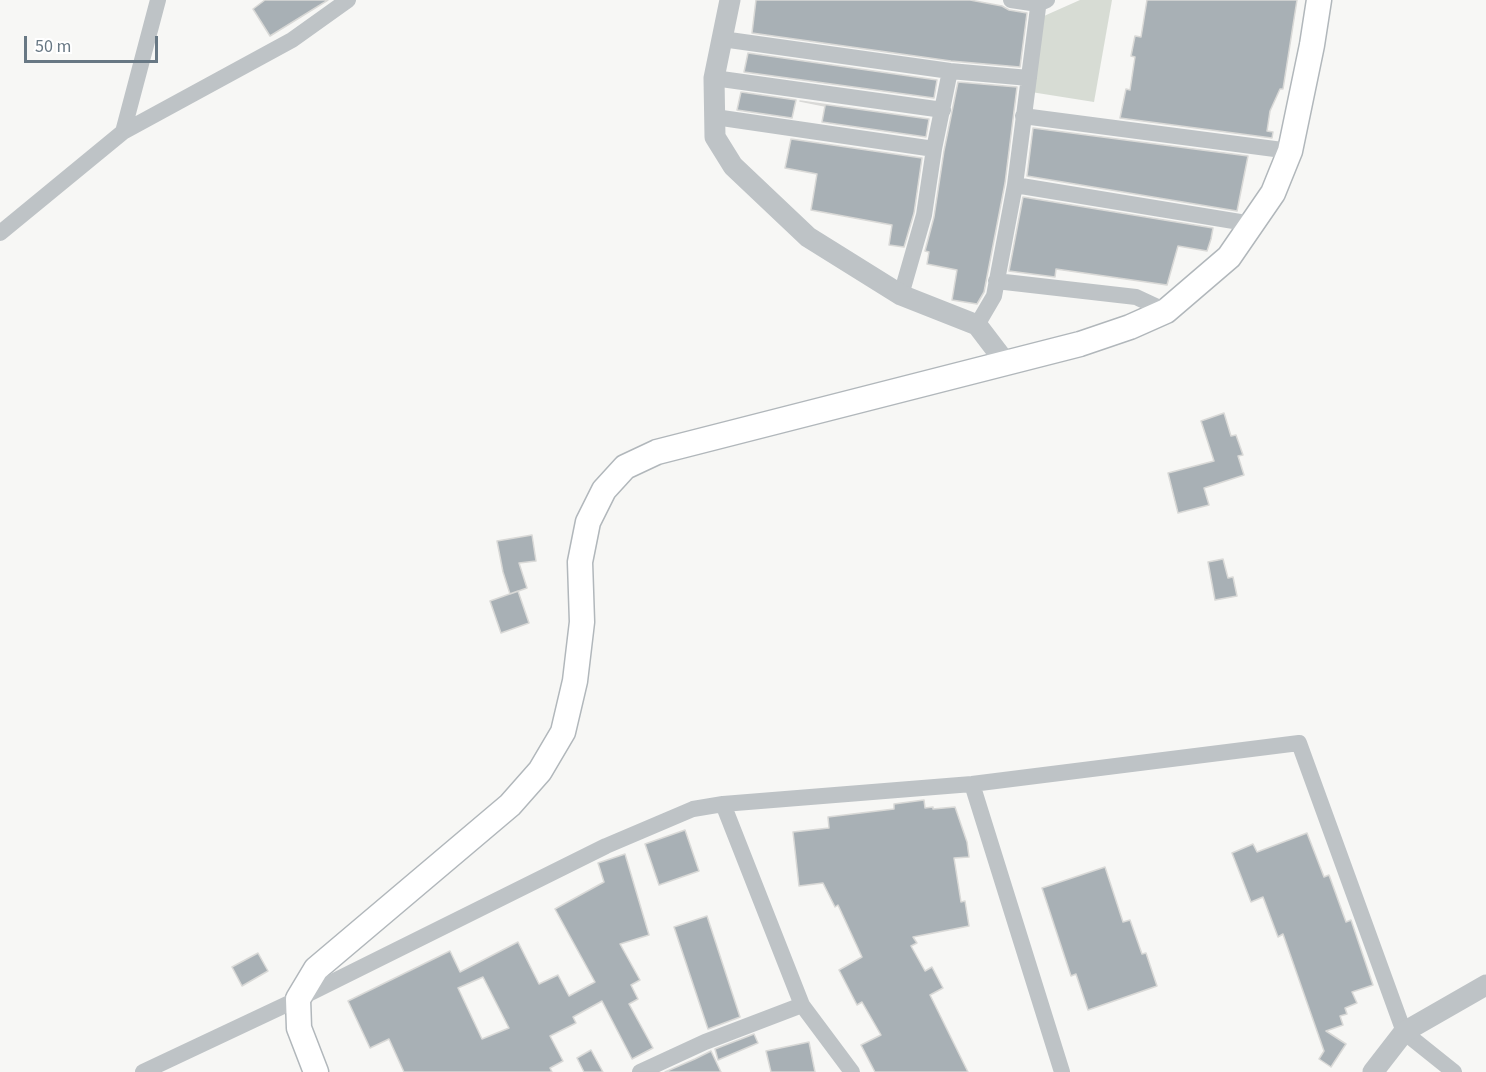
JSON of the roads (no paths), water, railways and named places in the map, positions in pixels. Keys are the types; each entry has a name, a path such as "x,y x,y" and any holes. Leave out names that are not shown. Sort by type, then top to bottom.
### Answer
{"main road":[{"path":"316,1072 299,1028 298,999 316,969 510,806 540,771 563,732 575,681 582,622 580,562 588,522 604,490 625,467 657,452 1080,344 1131,327 1166,311 1228,258 1273,193 1290,151 1319,0"}],"street":[{"path":"123,132 158,0"},
{"path":"0,233 123,132 292,40 348,0"},
{"path":"730,0 714,78 715,137 733,166 808,237 901,296 977,325 1006,363"},
{"path":"977,325 994,296 1015,185 1041,1 1011,0"},
{"path":"722,39 950,71 1029,78"},
{"path":"901,296 924,215 934,149 950,71"},
{"path":"714,78 943,110"},
{"path":"1023,116 1290,151"},
{"path":"715,117 934,149"},
{"path":"1015,185 1252,224"},
{"path":"996,281 1136,297 1166,311"},
{"path":"143,1072 298,999 606,846 693,808 972,784 1299,743 1404,1032 1454,1072"},
{"path":"972,784 1062,1072"},
{"path":"723,804 802,1005 852,1072"},
{"path":"1373,1072 1404,1032 1486,985"},
{"path":"640,1072 705,1042 802,1005"}]}
